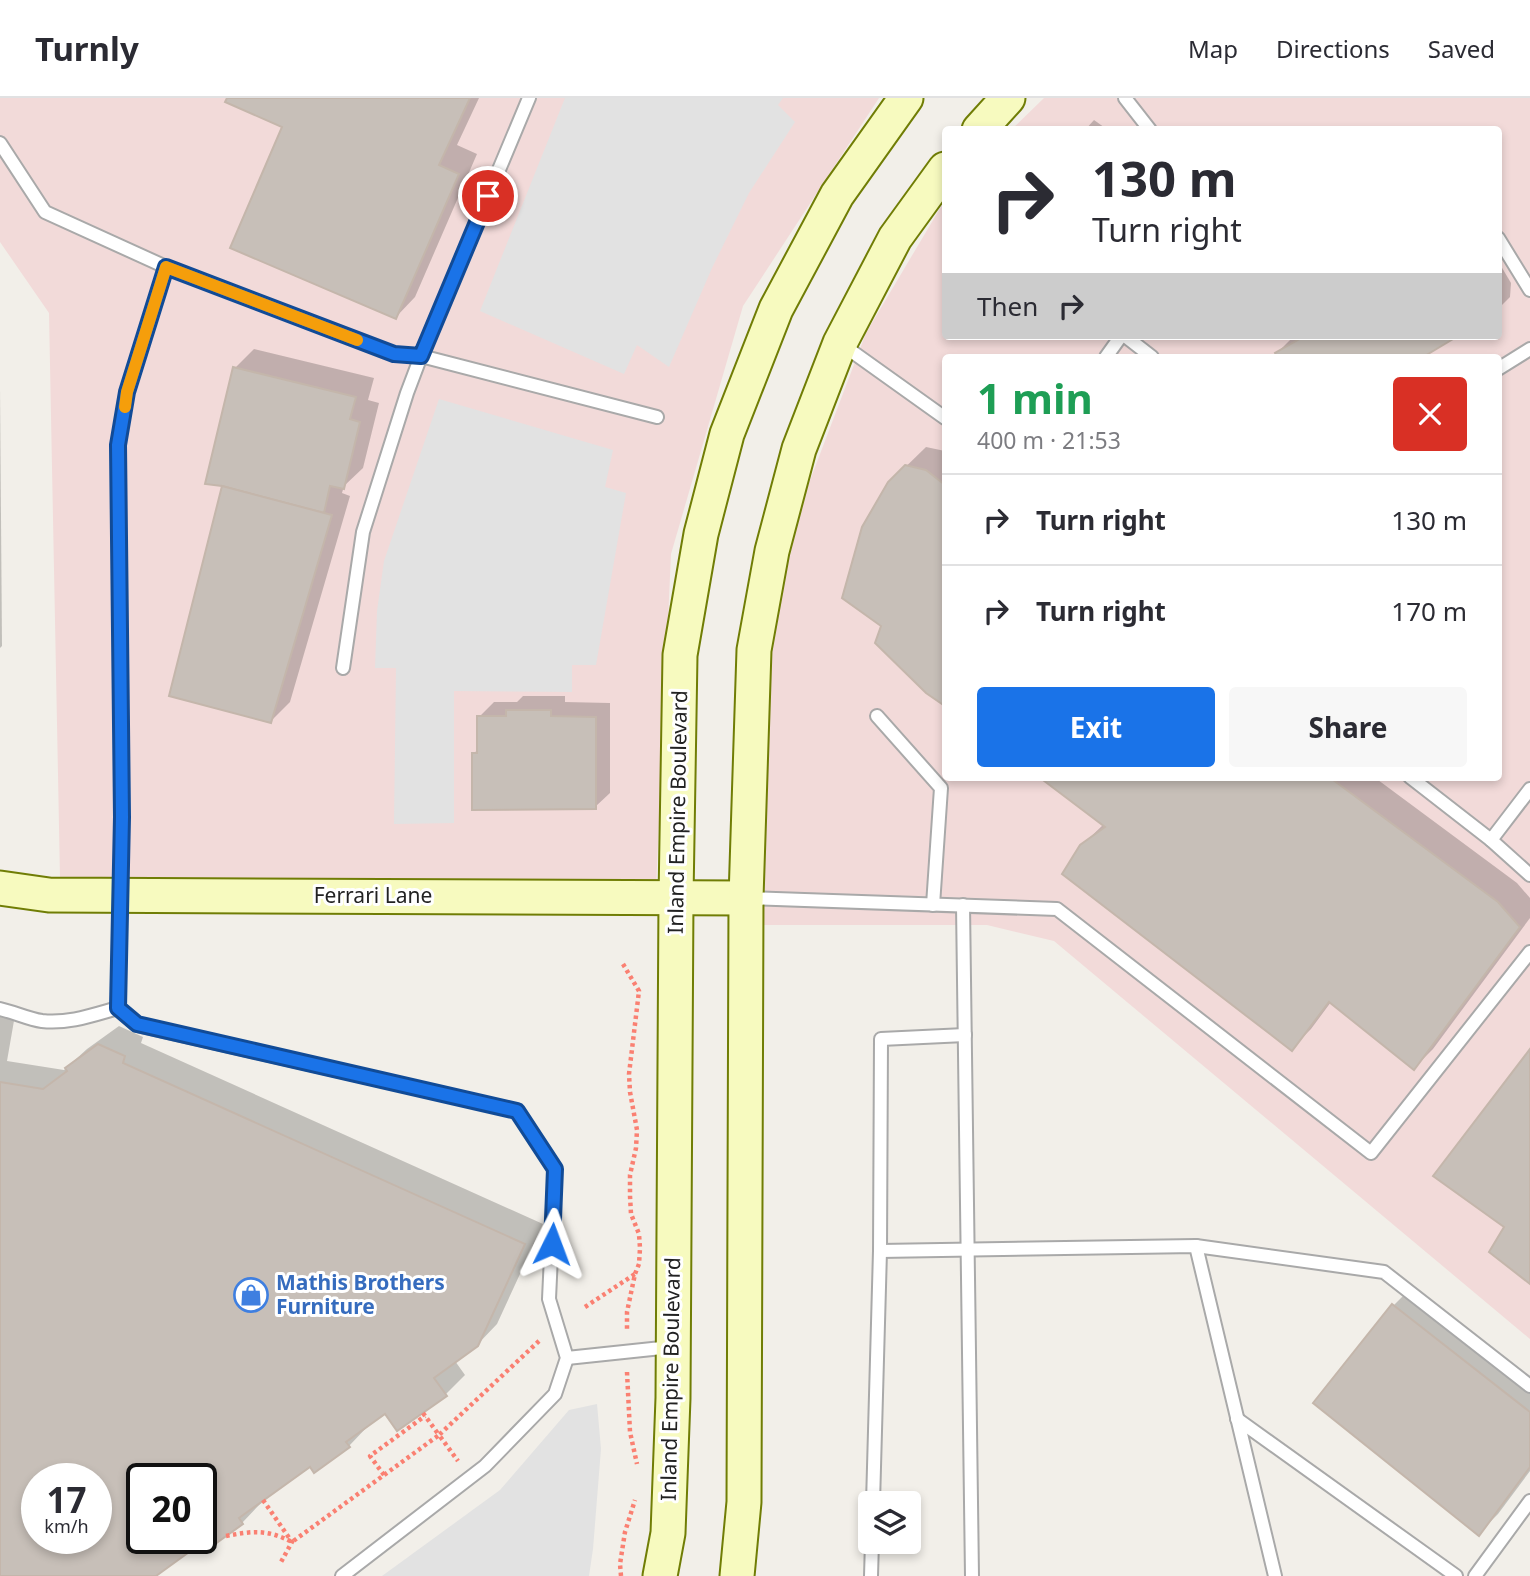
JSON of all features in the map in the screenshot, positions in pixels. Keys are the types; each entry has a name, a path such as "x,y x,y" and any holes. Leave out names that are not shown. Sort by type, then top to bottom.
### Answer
{"main road":[{"path":"983,126 1008,98"},
{"name":"Inland Empire Boulevard","path":"660,1576 668,1533 673,1398 680,655 701,534 727,434 776,309 837,195 897,101"},
{"path":"737,1576 744,1502 746,898 754,650 772,551 799,449 840,343 895,238 942,173"},
{"name":"Ferrari Lane","path":"0,888 49,895 746,898"}],"lane":[{"path":"343,668 363,532 404,404 421,356 529,98"},
{"path":"1125,98 1147,126"},
{"path":"0,143 45,212 166,267 394,354 421,356 657,417"},
{"path":"1502,244 1530,290"},
{"path":"118,1008 122,804 118,445 127,392 166,267"},
{"path":"1108,354 1120,340"},
{"path":"1129,340 1148,354"},
{"path":"840,343 942,416"},
{"path":"1502,366 1530,349"},
{"path":"877,716 941,788 933,905"},
{"path":"1415,781 1491,840 1530,875"},
{"path":"1491,840 1530,789"},
{"path":"746,898 1057,909 1371,1153 1530,952"},
{"path":"963,905 972,1576"},
{"path":"0,1009 41,1021 73,1021 118,1008"},
{"path":"118,1008 137,1024 517,1111 555,1169 549,1299 567,1358 555,1395 485,1466 342,1576"},
{"path":"873,1491 880,1251 881,1040 965,1035"},
{"path":"880,1251 1196,1245 1384,1272 1530,1386"},
{"path":"1196,1245 1275,1576"},
{"path":"567,1358 674,1346"},
{"path":"1237,1419 1456,1576"},
{"path":"1475,1576 1530,1501"},
{"path":"871,1576 872,1554"}],"path":[{"path":"624,964 639,991 629,1074 637,1130 630,1185 631,1214 639,1234 640,1248 639,1264 627,1312 628,1413 638,1473"},
{"path":"585,1307 635,1274"},
{"path":"281,1562 292,1542 439,1435 539,1341"},
{"path":"384,1475 370,1456 424,1414 469,1478"},
{"path":"621,1576 625,1532 635,1505 636,1493"},
{"path":"263,1500 292,1542"},
{"path":"226,1536 261,1532 278,1534 292,1542"}],"shaded area":[{"path":"0,98 879,98 743,306 671,554 656,888 60,877 49,313 0,242"},
{"path":"565,98 783,98 778,105 795,122 749,193 712,268 669,367 637,345 624,374 480,311"},
{"path":"1044,98 1530,98 1530,1339 1054,941 987,925 762,925 761,696 798,512 866,333 942,205 942,340 1502,340 1502,126 1015,126"},
{"path":"439,399 613,450 605,487 626,493 596,665 572,665 572,692 454,691 454,823 394,824 396,668 375,668 377,611 384,561"},
{"path":"597,1404 601,1449 589,1576 382,1576 500,1490 569,1410"}],"building":[{"path":"227,98 470,98 439,165 459,174 396,319 230,248 282,127 225,102"},
{"path":"1298,340 1451,340 1428,354 1275,353"},
{"path":"233,367 356,397 350,419 360,422 344,489 330,486 324,513 205,484"},
{"path":"905,465 926,470 942,483 942,704 926,693 875,643 881,626 842,598 862,527 888,482"},
{"path":"222,486 332,515 271,723 169,696"},
{"path":"506,710 551,710 551,716 596,717 596,809 472,810 472,753 477,753 477,716 506,716"},
{"path":"1044,781 1334,781 1498,902 1520,927 1414,1070 1329,1002 1292,1051 1062,874 1080,845 1105,827"},
{"name":"Mathis Brothers Furniture","path":"98,1044 125,1056 123,1063 525,1244 478,1346 434,1378 447,1396 397,1431 385,1414 346,1442 350,1447 314,1473 310,1467 239,1518 243,1524 217,1543 217,1463 126,1463 126,1554 186,1554 156,1576 0,1576 0,1082 43,1089 67,1071 65,1068"},
{"path":"1530,1049 1530,1284 1489,1252 1504,1227 1433,1176"},
{"path":"1392,1304 1530,1412 1530,1467 1479,1536 1313,1403"}],"slow traffic":[{"path":"125,407 127,392 166,267 357,340"}],"place":[{"name":"Mathis Brothers Furniture","path":"251,1295"}],"route":[{"path":"488,196 421,356 394,354 166,267 127,392 118,445 122,817 118,1008 137,1024 517,1111 555,1169 552,1244"}]}
